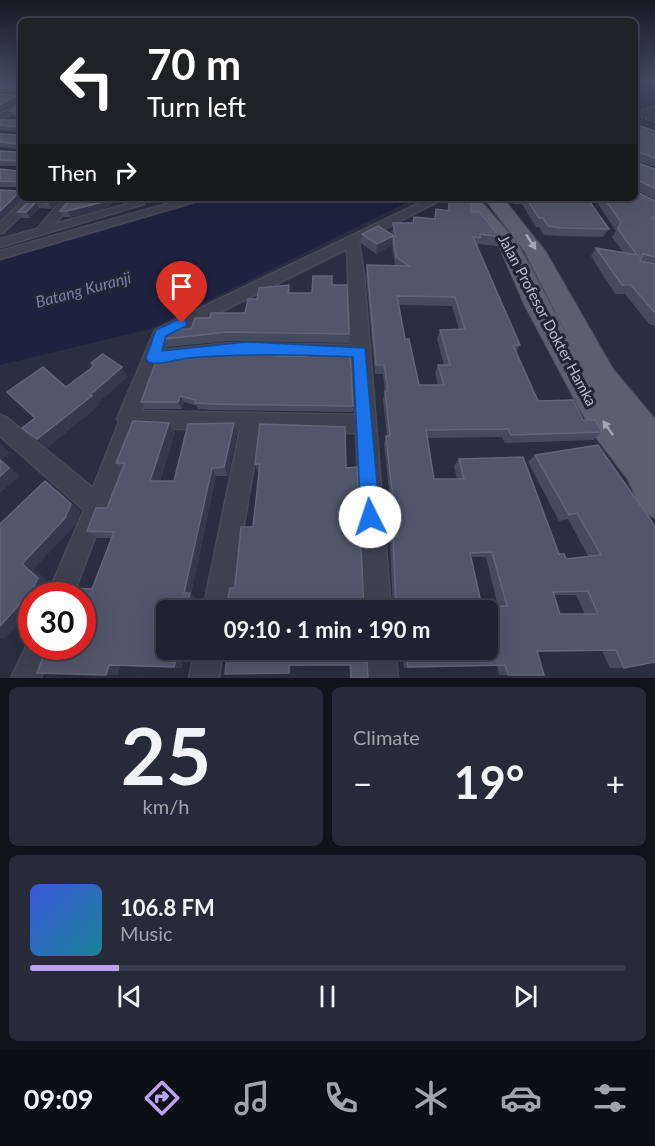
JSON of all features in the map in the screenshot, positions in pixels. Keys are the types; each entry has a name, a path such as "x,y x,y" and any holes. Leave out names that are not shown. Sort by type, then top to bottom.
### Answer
{"main road":[{"name":"Jalan Profesor Dokter Hamka","path":"472,201 504,237 558,346 608,429 651,479"},
{"name":"Jalan Profesor Dokter Hamka","path":"496,201 524,232 552,278 599,369 635,420 655,441"}],"street":[{"path":"0,229 30,201"},
{"path":"42,231 67,201"},
{"path":"0,243 140,201 147,214"},
{"path":"0,255 191,201"},
{"path":"66,582 97,506 128,418 153,358 160,333 434,201"},
{"path":"352,240 357,276 363,424 377,600"},
{"path":"153,358 181,353 247,348 360,352"},
{"path":"128,418 251,423 363,424"},
{"path":"218,600 251,423"},
{"path":"0,424 97,506"},
{"path":"26,678 33,660"},
{"path":"204,678 207,660"},
{"path":"382,660 383,678"}],"path":[{"path":"638,116 655,122"}],"water":[{"name":"Batang Kuranji","path":"206,201 410,201 150,329 0,365 0,261"}],"building":[{"path":"0,120 18,120 18,127 0,125"},
{"path":"638,125 655,131 655,158 639,152"},
{"path":"0,134 18,135 18,144 0,142"},
{"path":"0,151 18,152 18,161 0,160"},
{"path":"638,163 655,169 655,189 640,181 638,182"},
{"path":"0,169 18,171 18,182 0,181"},
{"path":"18,186 18,194 0,211 0,190 17,191"},
{"path":"638,192 655,201 655,219 653,218 655,221 655,257 643,254 640,261 655,264 655,313 631,285 622,285 596,248 637,255 618,229 621,222 606,201 638,201"},
{"path":"29,201 50,201 48,203 36,202 26,212 18,212"},
{"path":"68,201 107,201 67,211 60,211"},
{"path":"449,201 471,203 471,212 479,212 500,237 480,234 480,238 473,237 520,345 513,345 538,401 573,400 583,420 595,420 602,432 511,435 508,429 426,430 434,479 464,479 459,459 523,457 559,554 564,554 566,559 601,555 577,513 569,515 535,455 598,445 655,526 655,662 624,668 616,650 537,651 544,675 508,675 505,665 408,667 407,660 498,660 498,606 507,606 492,552 470,553 480,600 396,600 393,536 397,536 386,436 390,436 385,391 388,391 384,365 376,365 367,265 409,266 396,257 393,236 377,244 362,234 378,226 396,237 393,223 413,223 414,217 435,219 436,209 449,211","holes":["397,296 455,297 465,329 440,330 450,365 438,365 444,385 419,385 409,339 405,339","588,591 598,614 560,614 553,592"]},
{"path":"528,201 589,201 609,229 548,226 543,218 539,218"},
{"path":"313,276 332,276 332,285 347,285 349,334 228,332 163,339 166,331 171,329 191,329 195,318 210,318 211,313 245,313 248,299 257,299 259,288 289,285 288,293 312,293"},
{"path":"278,352 277,356 305,356 305,352 350,353 353,406 209,404 195,403 196,400 180,396 178,402 141,402 157,359 202,353"},
{"path":"103,354 122,367 90,395 92,396 37,439 22,428 35,418 7,392 43,367 66,387 90,369 94,365 91,363"},
{"path":"133,421 169,423 150,481 174,481 188,424 234,423 224,467 212,468 184,593 190,593 188,600 156,600 156,660 176,660 174,667 109,665 106,675 37,673 42,660 96,660 95,582 114,532 87,531 96,508 107,508 125,463 116,463"},
{"path":"260,424 345,427 346,468 357,467 364,600 228,600 230,588 235,588 241,527 253,527 260,464 255,464"},
{"path":"0,460 9,468 0,476"},
{"path":"45,481 71,504 65,518 22,564 38,578 36,582 18,582 18,606 0,626 0,524"},
{"path":"227,660 367,660 368,678 351,678 351,665 289,665 289,673 225,674"}],"route":[{"path":"182,323 160,333 153,358 181,353 247,348 360,352 370,517"}]}
